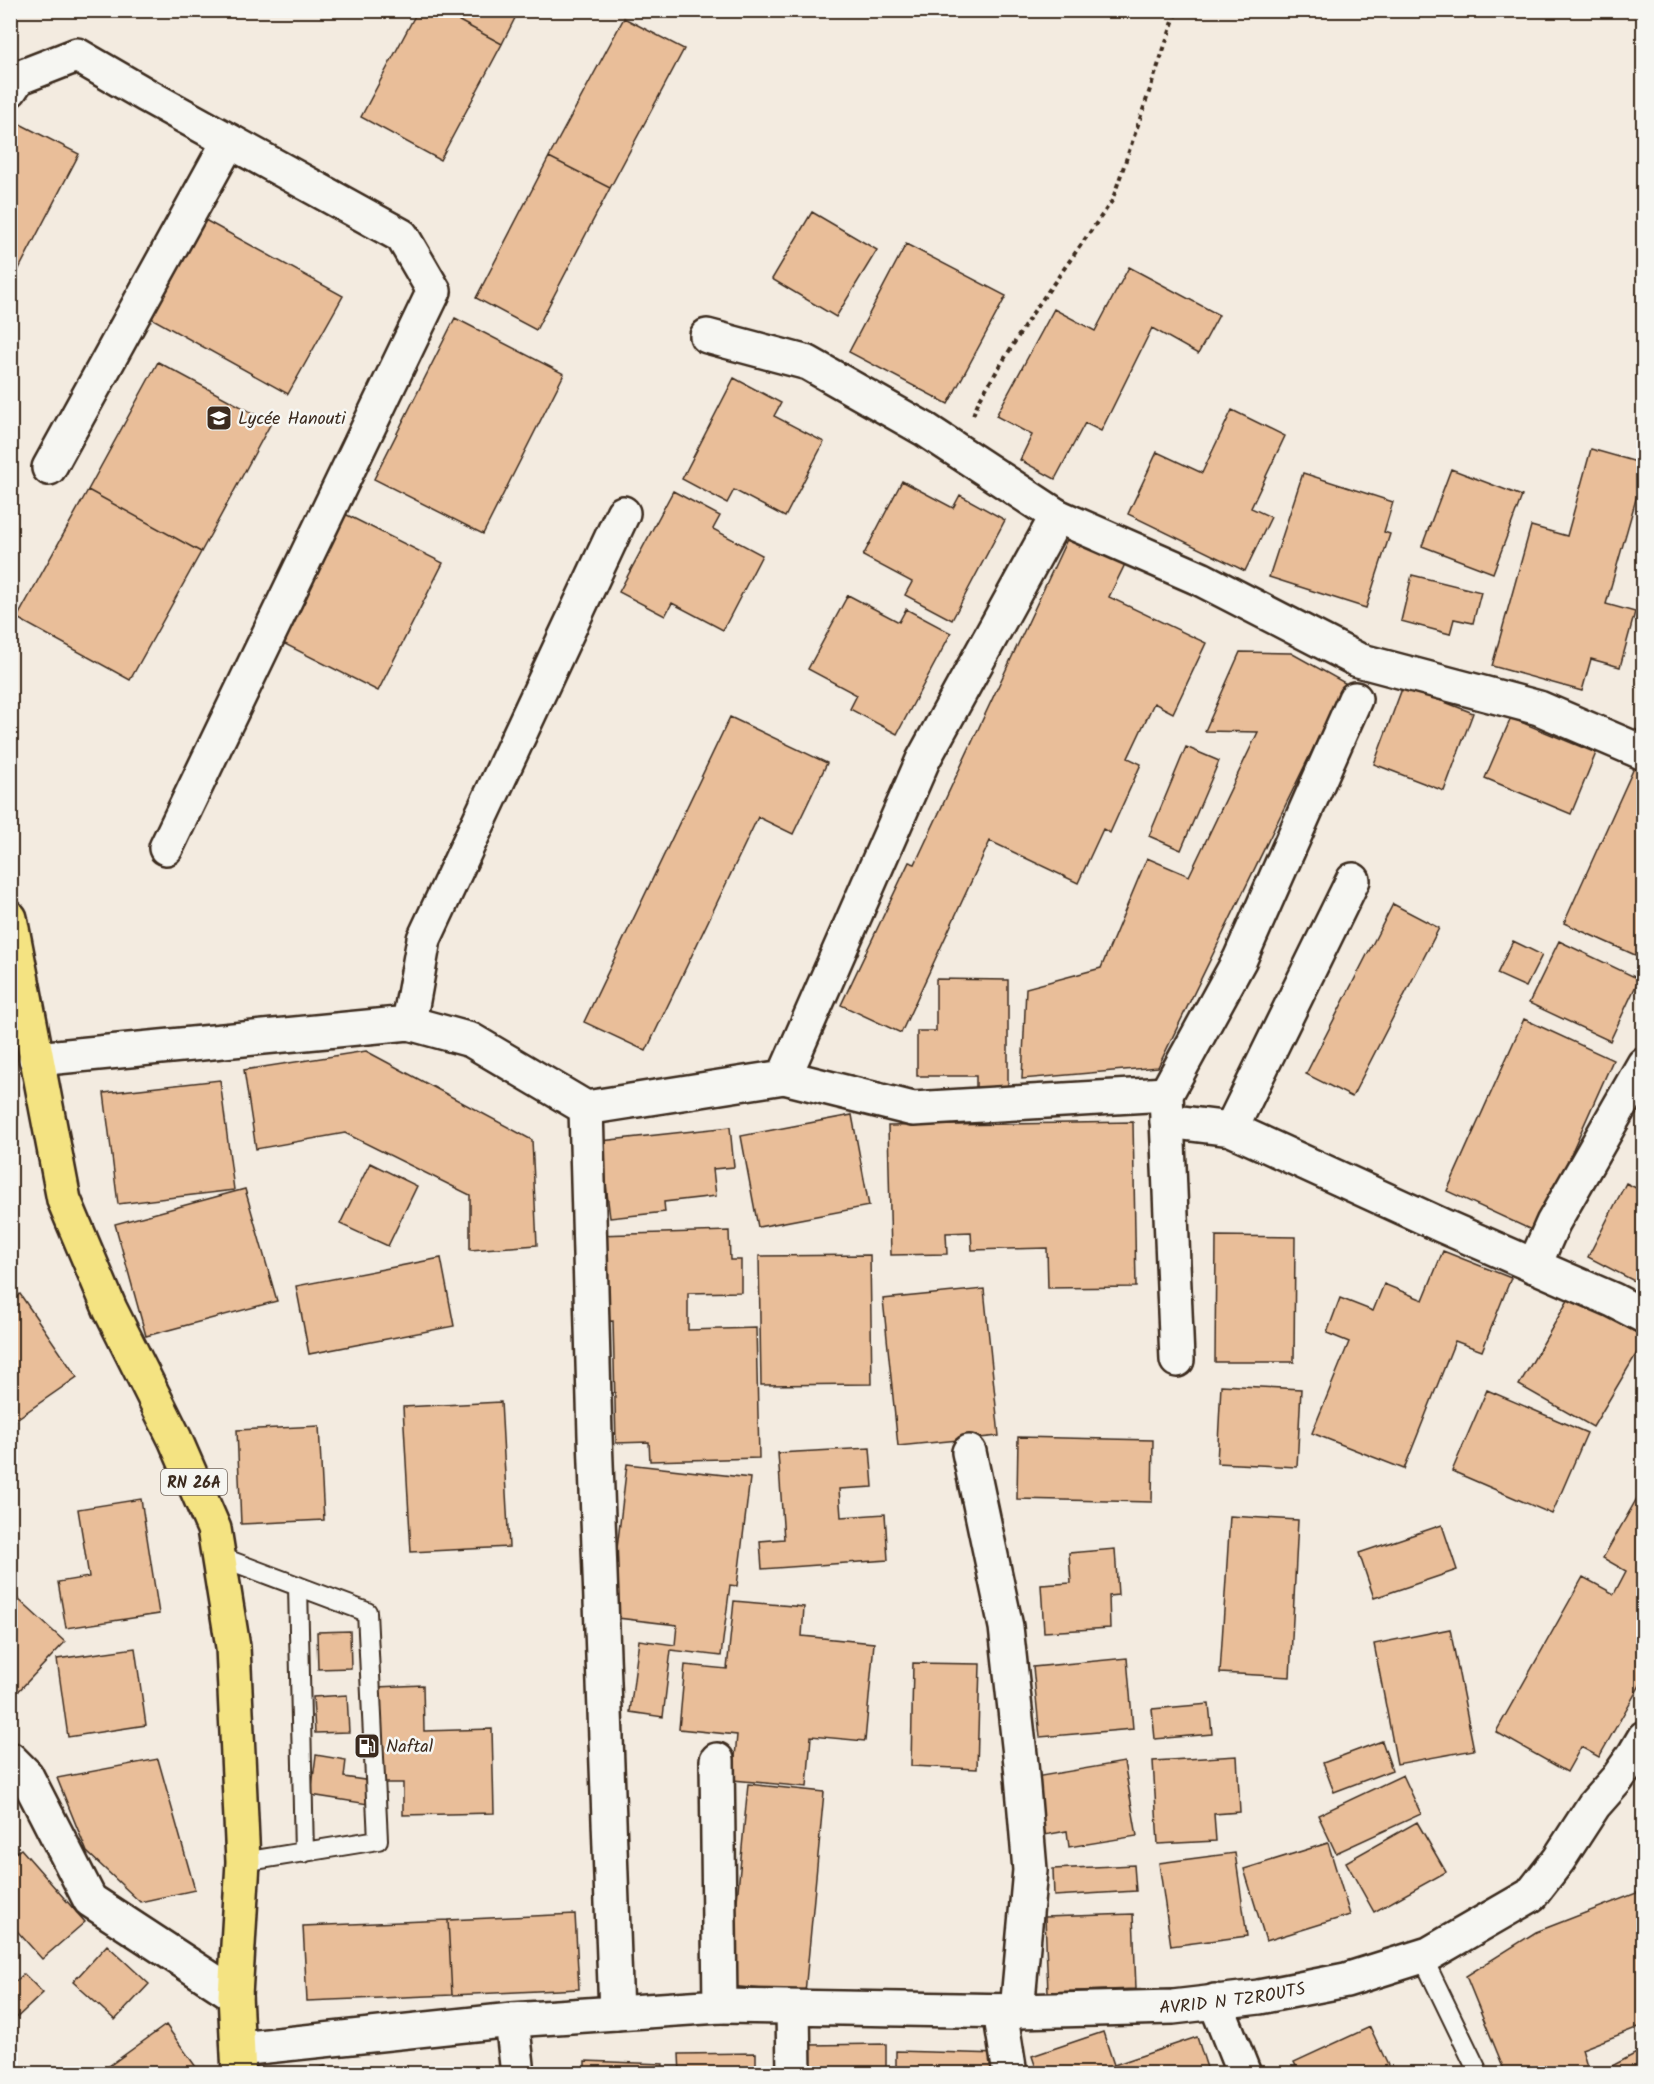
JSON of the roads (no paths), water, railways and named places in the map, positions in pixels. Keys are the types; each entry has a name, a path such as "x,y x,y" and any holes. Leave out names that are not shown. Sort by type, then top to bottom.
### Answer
{"main road":[{"name":"RN 26A","path":"10,918 64,1200 110,1309 175,1439 214,1529 233,1647 243,1862 236,1995 239,2061"}],"street":[{"path":"10,90 18,78 77,55 402,236 434,291 166,848"},
{"path":"49,468 229,141"},
{"path":"707,336 808,363 926,430 1058,516 1201,579 1358,660 1539,708 1644,753"},
{"path":"409,1023 424,939 622,513"},
{"path":"784,1077 923,760 1058,516"},
{"path":"1177,1360 1167,1107 1240,959 1354,699"},
{"path":"1231,1129 1353,880"},
{"path":"36,1059 409,1023 471,1040 586,1108 784,1077 914,1108 1167,1107 1231,1129 1644,1316"},
{"path":"1534,1266 1553,1223 1644,1064"},
{"path":"586,1108 595,1436 616,2013"},
{"path":"969,1452 1006,1627 1030,1870 1008,2011 1010,2073"},
{"name":"AVRID N TZROUTS","path":"239,2061 512,2020 720,2006 1008,2011 1173,2007 1259,1997 1346,1980 1422,1956 1531,1895 1559,1859 1594,1805 1640,1757"},
{"path":"10,1759 26,1774 90,1900 236,1995"},
{"path":"717,1760 720,2006"},
{"path":"1215,2001 1244,2073"},
{"path":"792,2008 794,2073"},
{"path":"512,2020 519,2073"}],"lane":[{"path":"218,1556 367,1612 378,1840 243,1862"},
{"path":"298,1586 304,1853"},
{"path":"1422,1956 1479,2073"}],"place":[{"name":"Lycée Hanouti","path":"219,418"},
{"name":"Naftal","path":"367,1746"}]}
